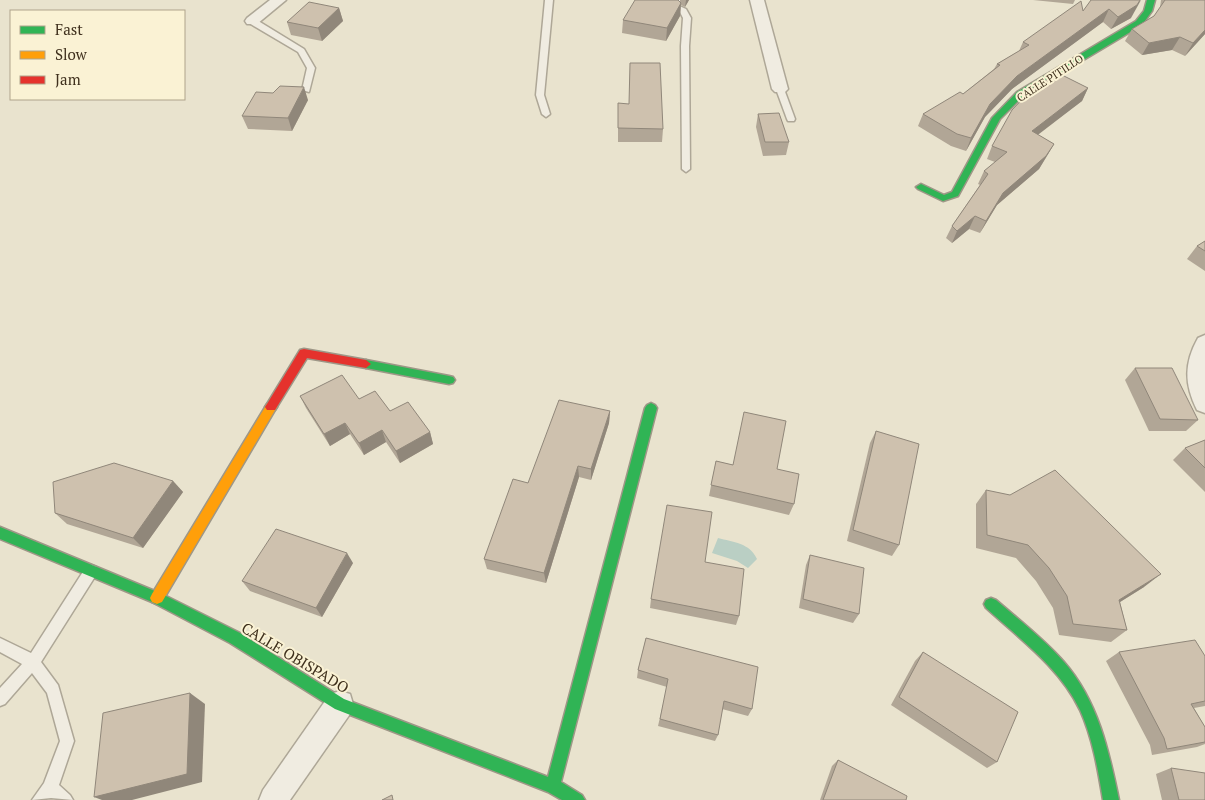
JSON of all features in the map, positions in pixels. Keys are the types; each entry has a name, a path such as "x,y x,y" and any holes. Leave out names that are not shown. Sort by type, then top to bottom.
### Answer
{"street":[{"path":"252,21 279,0"},
{"path":"757,0 780,89"},
{"name":"CALLE PITILLO","path":"921,187 943,198 955,194 996,118 1020,94 1139,23 1148,11 1151,0"},
{"path":"1205,343 1196,368 1196,385 1205,404"},
{"path":"157,598 304,353 450,380"},
{"path":"553,786 651,408"},
{"name":"CALLE OBISPADO","path":"0,533 157,598 235,638 340,704 553,786 577,800"},
{"path":"991,604 1034,643 1069,679 1090,719 1111,800"},
{"path":"273,800 340,704"}],"lane":[{"path":"546,114 540,95 549,0"},
{"path":"677,0 673,6 682,11 687,18 685,46 686,169"},
{"path":"252,21 301,51 311,68 306,90"},
{"path":"780,89 791,119"},
{"path":"0,699 33,662 92,571"},
{"path":"0,645 33,662 53,690 67,741 50,788 40,800"},
{"path":"50,788 65,800"}],"shaded area":[{"path":"718,538 746,546 757,559 748,568 737,561 712,553"}],"building":[{"path":"635,0 678,0 681,3 667,28 623,20"},
{"path":"1091,0 1140,0 1137,5 1118,17 1109,9 1017,76 990,104 971,138 957,134 923,114 960,92 963,94 1000,65 997,64 1029,45 1023,42 1081,1 1083,11"},
{"path":"1165,0 1205,0 1205,30 1193,43 1180,37 1149,43 1132,29 1154,16"},
{"path":"309,2 339,8 318,28 287,22"},
{"path":"630,63 660,63 663,129 618,128 618,103 629,104"},
{"path":"1058,73 1088,88 1032,131 1054,144 1046,156 1003,193 986,221 975,216 957,231 952,226 988,174 984,171 1007,152 992,146 1012,110 1034,87"},
{"path":"280,86 304,87 288,118 242,116 256,92 273,93"},
{"path":"779,113 789,142 765,142 758,114"},
{"path":"1205,241 1205,251 1197,246"},
{"path":"1135,368 1172,368 1198,420 1160,419"},
{"path":"342,375 359,399 375,391 390,411 408,402 430,432 396,451 382,430 359,443 345,423 324,434 300,396"},
{"path":"559,400 610,411 591,469 578,466 544,573 484,559 513,479 528,483"},
{"path":"744,412 786,421 777,469 799,474 794,504 711,485 716,461 733,465"},
{"path":"876,431 919,444 899,545 853,530"},
{"path":"1205,440 1205,468 1185,448"},
{"path":"114,463 173,481 133,538 55,513 53,482"},
{"path":"1055,470 1161,574 1119,600 1127,630 1073,624 1067,596 1049,568 1028,545 987,535 986,490 1010,495"},
{"path":"667,505 712,512 705,562 744,569 739,616 651,599"},
{"path":"276,529 347,553 316,608 242,581"},
{"path":"810,555 864,568 859,614 803,599"},
{"path":"646,638 758,667 752,709 724,701 718,735 660,719 668,679 638,670"},
{"path":"1195,640 1205,656 1205,701 1191,704 1205,727 1205,742 1167,749 1164,738 1119,652"},
{"path":"923,652 1018,712 997,762 899,697"},
{"path":"190,693 187,774 94,797 103,713"},
{"path":"838,760 907,796 906,800 823,800"},
{"path":"1171,768 1205,773 1205,800 1179,800"},
{"path":"392,795 393,800 382,800"}],"traffic: fast":[{"path":"921,187 943,198 955,194 996,118 1020,94 1139,23 1148,11 1151,0"},
{"path":"366,364 449,380"},
{"path":"553,786 651,408"},
{"path":"0,533 157,598 235,638 340,704 553,786 577,800"},
{"path":"991,604 1059,666 1077,691 1095,730 1111,800"}],"traffic: slow":[{"path":"157,598 271,407"}],"traffic: jam":[{"path":"271,407 304,353 366,364"}]}
